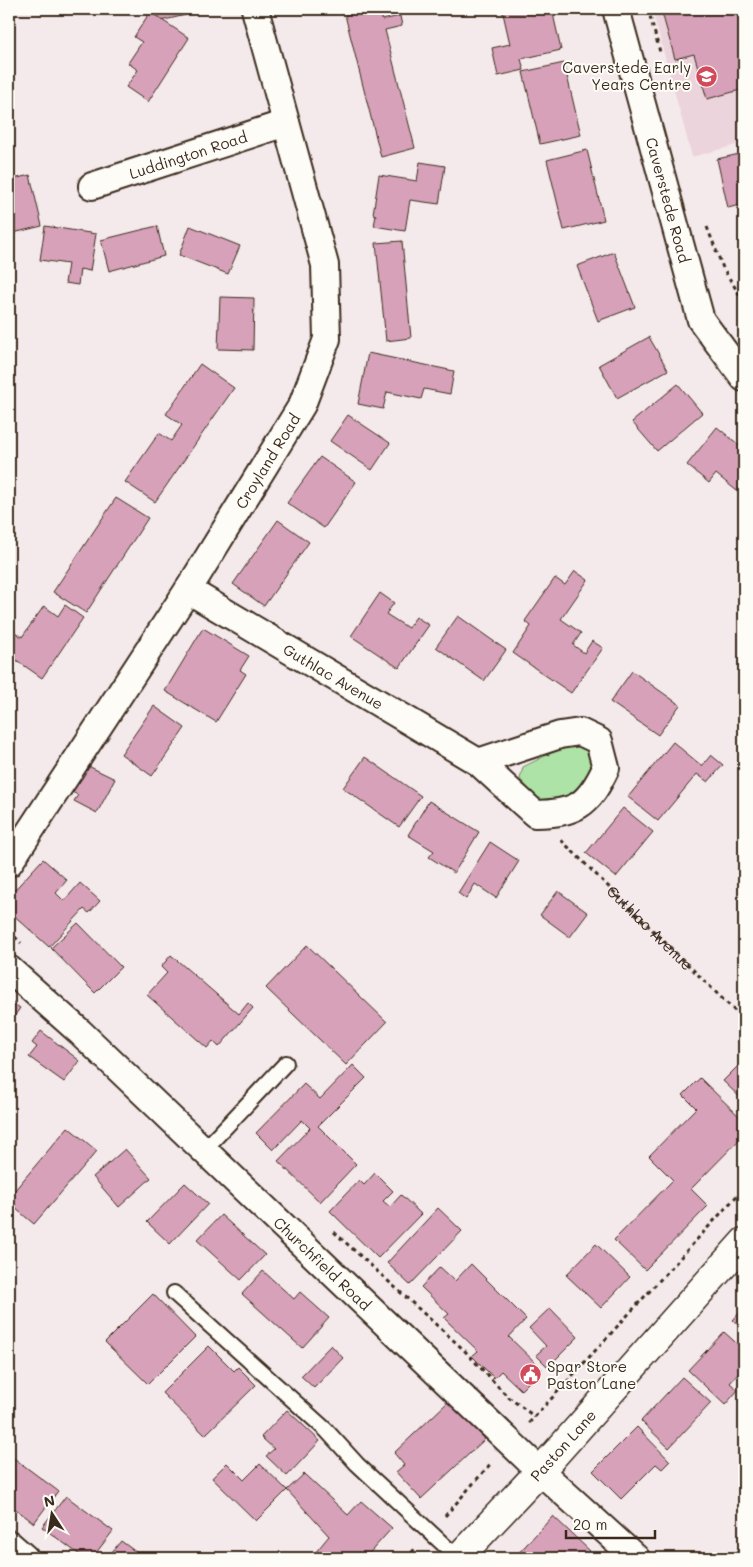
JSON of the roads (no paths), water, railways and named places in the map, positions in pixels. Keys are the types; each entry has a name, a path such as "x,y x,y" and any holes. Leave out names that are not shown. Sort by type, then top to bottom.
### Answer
{"street":[{"name":"Croyland Road","path":"9,863 188,590 302,406 327,339 325,265 255,9"},
{"name":"Caverstede Road","path":"616,9 701,320 744,378"},
{"name":"Luddington Road","path":"92,186 286,123"},
{"name":"Guthlac Avenue","path":"188,590 478,762 534,814 562,813 579,805 596,789 606,768 599,741 580,732 560,735 478,762"},
{"name":"Churchfield Road","path":"9,969 80,1032 509,1442 636,1558"},
{"name":"Paston Lane","path":"458,1558 540,1471 744,1242"},
{"path":"9,1544 25,1558"}],"lane":[{"path":"204,1150 286,1063"},
{"path":"174,1293 326,1430 357,1464 458,1558"}],"place":[{"name":"Caverstede Early Years Centre","path":"707,76"},
{"name":"Spar Store Paston Lane","path":"531,1375"}]}
